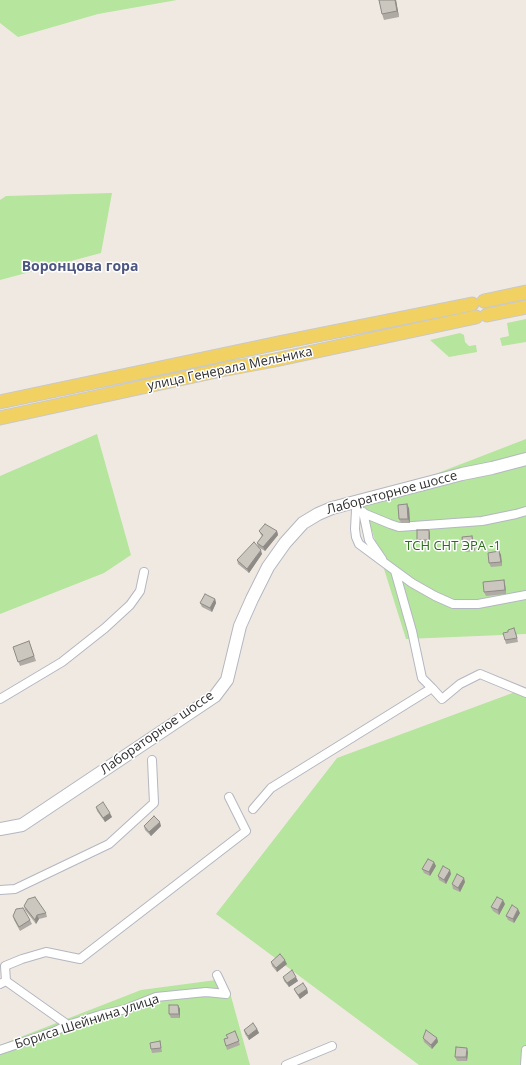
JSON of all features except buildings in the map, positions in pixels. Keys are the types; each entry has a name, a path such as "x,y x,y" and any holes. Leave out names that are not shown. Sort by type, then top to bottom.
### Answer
{"main road":[{"name":"улица Генерала Мельника","path":"0,402 526,292"},
{"path":"484,301 493,303 496,310 487,315"},
{"path":"459,307 464,309 466,313 465,317 461,321"},
{"name":"улица Генерала Мельника","path":"0,418 526,307"},
{"path":"86,384 89,399"},
{"name":"Лабораторное шоссе","path":"0,829 22,825 215,696 227,680 240,626 268,567 303,523 332,508 358,508 462,474 526,459"}],"street":[{"path":"358,508 398,527 482,521 526,511"},
{"path":"358,508 355,529 356,537 360,544 412,583 435,596 453,604 478,604 526,595"},
{"path":"358,508 370,540 386,564"},
{"path":"395,571 422,678 442,699 460,684 480,674 526,693"},
{"path":"0,699 62,662 105,628 130,605 140,591 144,572"},
{"path":"253,809 271,788 432,688"},
{"path":"0,890 15,889 109,844 154,803 152,760"},
{"path":"68,1025 3,982 5,966 46,952 80,959 246,831 230,797"},
{"name":"Бориса Шейнина улица","path":"0,1050 53,1032 68,1025 126,1009 156,998 206,992 226,994 217,975"},
{"path":"286,1065 332,1046"},
{"path":"525,1065 526,1050"}],"green space":[{"path":"0,0 177,0 98,14 18,37 0,23"},
{"path":"112,193 101,253 0,280 0,200 6,196"},
{"path":"526,319 526,342 502,346 500,338 509,336 507,323"},
{"path":"460,333 464,335 465,342 469,346 476,345 477,352 449,357 430,340"},
{"path":"97,434 131,555 104,573 0,614 0,476"},
{"name":"ТСН СНТ ЭРА -1","path":"526,439 526,634 406,639 363,502"},
{"path":"526,688 526,1065 419,1065 216,914 337,758"},
{"path":"216,980 229,989 250,1065 0,1065 0,1045 141,990"}],"district":[{"name":"Воронцова гора","path":"80,267"}]}
